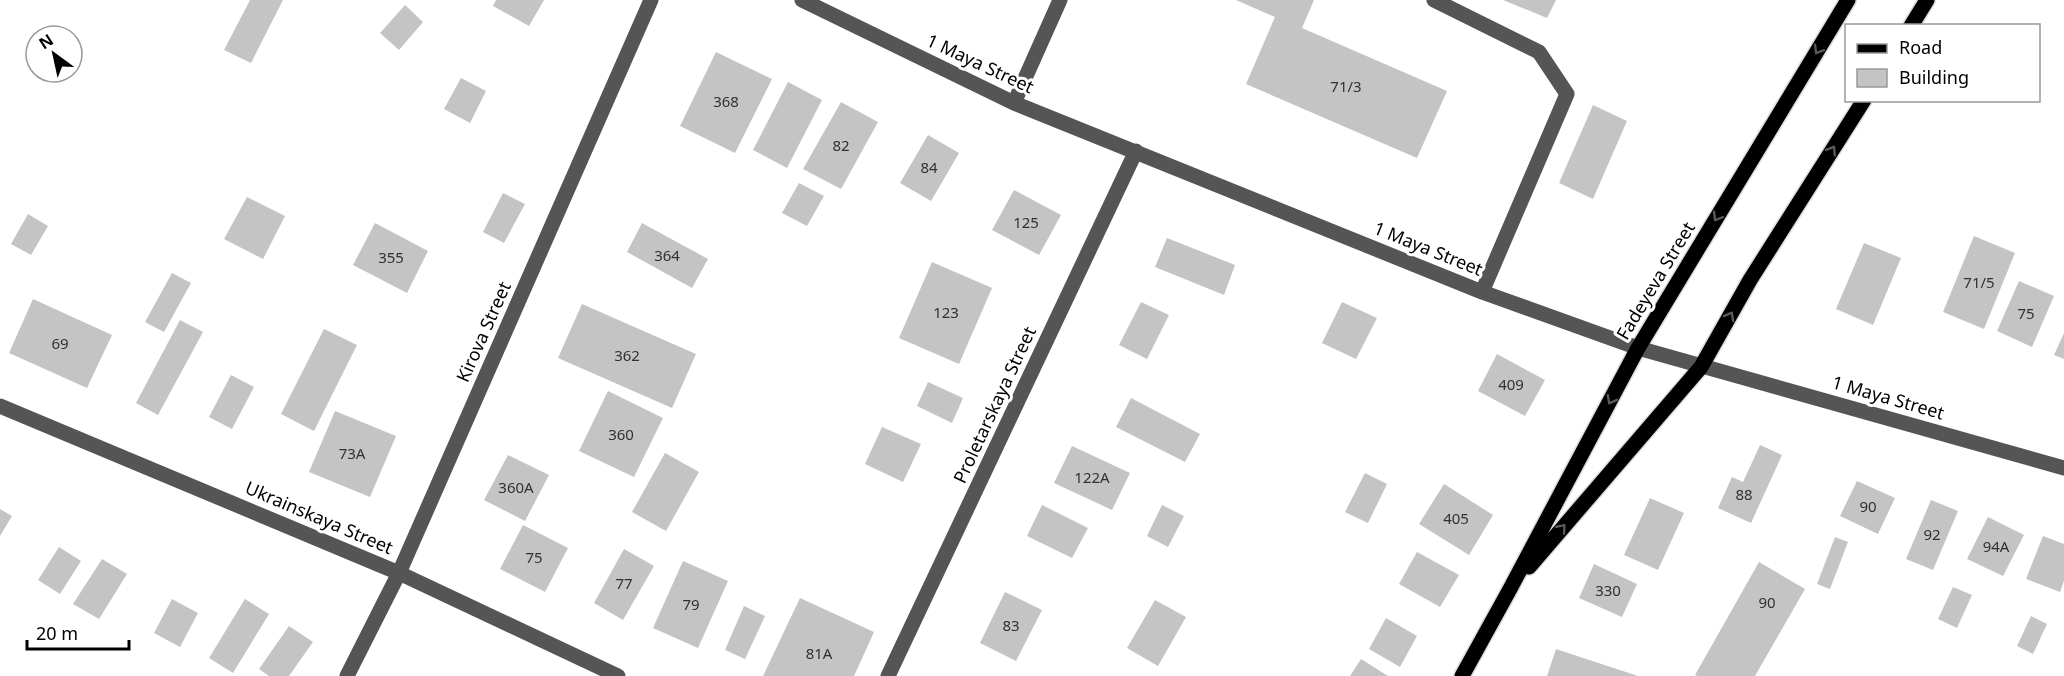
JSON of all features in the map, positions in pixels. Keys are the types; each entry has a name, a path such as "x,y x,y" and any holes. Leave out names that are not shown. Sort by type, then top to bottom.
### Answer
{"main road":[{"name":"Fadeyeva Street","path":"1462,676 1638,348 1848,0"},
{"path":"1912,24 1927,0"},
{"name":"Fadeyeva Street","path":"1510,589 1701,367 1750,280 1863,102"}],"street":[{"name":"Kirova Street","path":"347,676 399,573 651,0"},
{"name":"1 Maya Street","path":"802,0 1014,103 1482,292 1638,348 2064,468"},
{"path":"1014,103 1060,0"},
{"path":"1434,0 1539,52 1568,93 1482,292"},
{"name":"Proletarskaya Street","path":"888,676 1136,151"},
{"name":"Ukrainskaya Street","path":"0,406 399,573 618,676"}],"building":[{"path":"250,0 283,0 251,63 224,50"},
{"path":"496,0 544,0 529,26 493,6"},
{"path":"1236,0 1314,0 1302,28 1447,91 1417,158 1246,84 1275,17"},
{"path":"1503,0 1556,0 1547,18"},
{"path":"405,5 423,22 399,50 380,33"},
{"path":"716,52 772,79 735,153 680,126"},
{"path":"461,78 486,91 470,123 444,109"},
{"path":"788,82 822,100 787,168 753,150"},
{"path":"841,102 878,122 841,189 803,169"},
{"path":"1593,105 1627,121 1593,199 1559,183"},
{"path":"928,135 959,153 931,201 900,183"},
{"path":"799,183 824,196 807,226 782,213"},
{"path":"1014,190 1061,215 1039,255 992,230"},
{"path":"503,193 525,204 504,243 483,232"},
{"path":"247,197 285,216 263,259 224,239"},
{"path":"28,214 48,226 31,255 11,244"},
{"path":"375,223 428,251 407,293 353,265"},
{"path":"642,223 708,259 692,288 627,252"},
{"path":"1974,236 2015,253 1984,329 1943,312"},
{"path":"1167,238 1235,265 1224,295 1155,267"},
{"path":"1864,243 1901,258 1873,325 1836,309"},
{"path":"932,262 992,288 959,364 899,338"},
{"path":"172,273 191,283 164,332 145,322"},
{"path":"2019,281 2054,296 2032,347 1997,331"},
{"path":"33,299 112,335 87,388 9,353"},
{"path":"1141,302 1169,315 1147,359 1119,345"},
{"path":"1342,302 1377,318 1356,359 1322,343"},
{"path":"582,304 696,354 672,408 558,358"},
{"path":"180,320 203,332 158,415 136,403"},
{"path":"324,329 357,345 314,431 281,414"},
{"path":"2064,333 2064,359 2054,355"},
{"path":"1497,354 1545,380 1525,416 1478,391"},
{"path":"231,375 254,387 232,429 209,417"},
{"path":"928,382 963,398 952,423 917,406"},
{"path":"608,391 663,418 634,477 579,451"},
{"path":"1131,398 1200,434 1185,462 1116,427"},
{"path":"335,411 396,436 370,497 309,472"},
{"path":"882,427 921,444 903,482 865,464"},
{"path":"1760,445 1782,455 1751,523 1718,508 1732,477 1743,482"},
{"path":"1072,446 1130,473 1112,510 1054,483"},
{"path":"665,453 699,472 666,531 632,512"},
{"path":"508,455 549,475 525,521 484,500"},
{"path":"1365,473 1387,484 1368,523 1345,512"},
{"path":"1857,481 1895,498 1878,534 1840,516"},
{"path":"1444,484 1493,515 1469,555 1419,524"},
{"path":"1650,498 1684,513 1658,570 1624,555"},
{"path":"1931,500 1958,511 1933,570 1906,559"},
{"path":"1042,505 1088,528 1072,558 1027,536"},
{"path":"1162,505 1184,516 1168,547 1147,536"},
{"path":"0,509 12,516 0,536"},
{"path":"1988,517 2024,535 2003,576 1967,559"},
{"path":"523,525 568,548 545,592 500,569"},
{"path":"2043,536 2064,544 2064,581 2060,592 2026,579"},
{"path":"1835,537 1848,542 1830,589 1817,584"},
{"path":"59,547 81,561 60,594 38,580"},
{"path":"624,549 654,566 623,620 594,603"},
{"path":"1417,552 1459,575 1440,607 1399,584"},
{"path":"102,559 127,574 99,619 73,604"},
{"path":"683,561 728,581 698,648 653,628"},
{"path":"1759,562 1805,589 1755,676 1695,675"},
{"path":"1594,564 1637,584 1622,617 1579,598"},
{"path":"1953,587 1972,595 1957,628 1938,619"},
{"path":"1005,592 1042,610 1016,661 980,643"},
{"path":"800,598 874,632 854,676 763,676"},
{"path":"172,599 198,613 180,647 154,633"},
{"path":"245,599 269,614 233,673 209,658"},
{"path":"1155,600 1186,617 1158,666 1127,648"},
{"path":"744,606 765,616 745,659 725,650"},
{"path":"2031,616 2047,624 2033,654 2017,646"},
{"path":"1386,618 1417,636 1400,667 1369,649"},
{"path":"289,626 313,642 289,676 269,676 259,669"},
{"path":"1556,649 1638,676 1547,676"},
{"path":"1361,659 1388,676 1350,676"}]}
